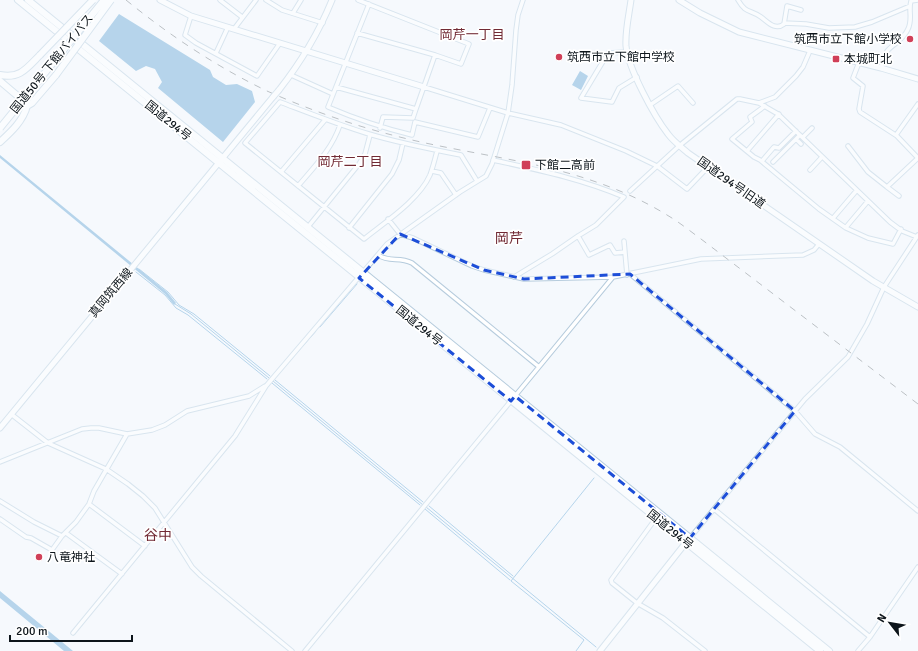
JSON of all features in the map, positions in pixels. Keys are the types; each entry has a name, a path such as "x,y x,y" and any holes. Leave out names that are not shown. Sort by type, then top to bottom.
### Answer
{"highway":[{"name":"国道294号","path":"18,0 220,161 688,540 829,651"},
{"name":"国道294号","path":"28,0 220,161 307,228 361,275"},
{"path":"0,75 9,77 26,69 93,0"},
{"name":"国道50号 下館バイパス","path":"0,128 104,0"},
{"path":"0,142 25,114 27,106 32,103 56,75 111,0"},
{"path":"0,81 26,103 27,106"},
{"path":"0,86 24,106 27,106"},
{"name":"国道294号","path":"513,399 656,518 688,540 820,651"}],"street":[{"path":"160,0 191,16 307,50 490,108 561,125 626,151 657,166 687,189 708,167"},
{"path":"220,0 242,17"},
{"path":"234,29 256,0"},
{"path":"266,0 282,10 323,23"},
{"path":"293,13 301,0"},
{"name":"真岡筑西線","path":"0,428 280,90 323,23 332,0"},
{"path":"357,34 435,55 461,64 469,44 359,0"},
{"path":"73,633 235,436 266,386 387,244 456,195 486,176 493,160 508,113 512,85 516,30 518,15 523,0"},
{"name":"国道294号旧道","path":"631,0 626,38 627,52 650,105 668,135 679,146 708,167 819,244 884,287 918,307"},
{"path":"679,0 700,13 739,32 881,68 918,79"},
{"path":"738,0 745,10 777,27 782,26 784,23 806,24 829,28 855,27 872,22 910,6"},
{"path":"881,68 887,51 898,43 909,28 911,1 918,0"},
{"path":"369,4 328,107 380,128 412,135 416,109 435,55"},
{"path":"784,23 787,6 801,10"},
{"path":"191,16 184,35 257,76 280,42"},
{"path":"216,54 228,27"},
{"path":"627,52 608,53 581,98 612,102 619,88 637,77"},
{"path":"759,103 775,97 803,67 809,53"},
{"path":"858,65 853,78 863,86 859,109 860,112 897,136 918,158 887,187"},
{"path":"291,75 333,94"},
{"path":"650,105 678,86 693,103"},
{"path":"336,87 416,109"},
{"path":"600,651 637,603 795,410 848,357 867,324 884,287 917,236 901,230 868,201 779,114 759,103 737,99 679,146 630,191"},
{"path":"242,147 280,102 325,120 370,135 437,151 461,155 477,181"},
{"path":"897,136 896,135 918,104"},
{"path":"765,106 750,117 752,122 732,139 819,209 846,228 868,238 893,244 901,230"},
{"path":"380,128 383,117 414,120 478,137 490,108"},
{"path":"747,151 779,114"},
{"path":"281,172 325,120"},
{"path":"298,186 331,145 340,125"},
{"path":"773,162 796,139 812,128"},
{"path":"762,162 774,147 779,148 796,131"},
{"path":"307,228 362,159 368,147 370,135"},
{"path":"796,139 801,144"},
{"path":"245,143 364,239 416,196 432,171 437,151"},
{"path":"349,228 392,174 399,160 403,143"},
{"path":"848,146 868,172 899,196"},
{"path":"810,170 822,157"},
{"path":"493,160 546,172 605,188 624,197 596,225 514,277"},
{"path":"432,171 441,173 456,195"},
{"path":"834,217 857,190"},
{"path":"847,226 868,201"},
{"path":"388,219 400,234 413,238 478,268 514,277 539,280 629,275 701,259 803,255 814,250 819,244"},
{"path":"578,236 589,255 610,245 614,253 625,252"},
{"path":"624,240 629,275 795,410 815,434 840,447 918,511"},
{"path":"378,255 384,259 406,260 412,263 538,366"},
{"path":"305,651 513,399 538,366 613,277"},
{"path":"0,462 82,429 91,428 127,434 152,430 165,425 187,411 249,396 266,386"},
{"path":"11,414 48,443 106,469 128,484 150,502 165,522 192,566 201,576 292,651"},
{"path":"0,519 26,537 31,538 52,550 89,504 94,491 127,434"},
{"path":"1,503 62,536"},
{"path":"89,504 145,546"},
{"path":"714,509 870,637"},
{"path":"656,518 611,580 612,583 637,603 663,618 705,651"},
{"path":"66,533 122,574"},
{"path":"858,651 870,637 918,567"}],"highlighted area":[{"path":"400,234 484,270 524,279 630,274 795,411 690,538 515,396 511,401 359,278"}],"water":[{"path":"119,14 210,70 213,77 226,85 237,84 252,91 255,102 223,142 158,88 162,82 155,69 146,66 136,71 99,41"},
{"path":"580,71 588,76 581,90 572,85"},
{"path":"0,155 167,292 176,303 174,305 165,294 0,158"},
{"path":"0,591 73,651 64,651 0,598"}],"waterway":[{"path":"139,269 168,292 179,305 194,314 270,376"},
{"path":"136,272 165,295 176,308 188,315 267,379"},
{"path":"320,327 357,284"},
{"path":"175,304 191,314 269,378"},
{"path":"278,374 316,331"},
{"path":"275,380 423,502"},
{"path":"273,381 423,505"},
{"path":"272,383 420,505"},
{"path":"576,651 584,640 511,581 594,478"},
{"path":"429,506 513,576"},
{"path":"426,507 596,647"},
{"path":"425,509 510,580"}],"railway":[{"path":"126,0 176,38 230,72 248,82 297,104 329,116 392,135 443,147 522,162 574,175 608,186 642,201 667,215 684,227 918,404"}],"place":[{"name":"筑西市立下館小学校","path":"910,39"},
{"name":"筑西市立下館中学校","path":"559,57"},
{"name":"本城町北","path":"836,59"},
{"name":"下館二高前","path":"526,165"},
{"name":"八竜神社","path":"39,557"}],"district":[{"name":"岡芹一丁目","path":"472,35"},
{"name":"岡芹二丁目","path":"350,162"},
{"name":"岡芹","path":"509,238"},
{"name":"谷中","path":"158,535"}]}
